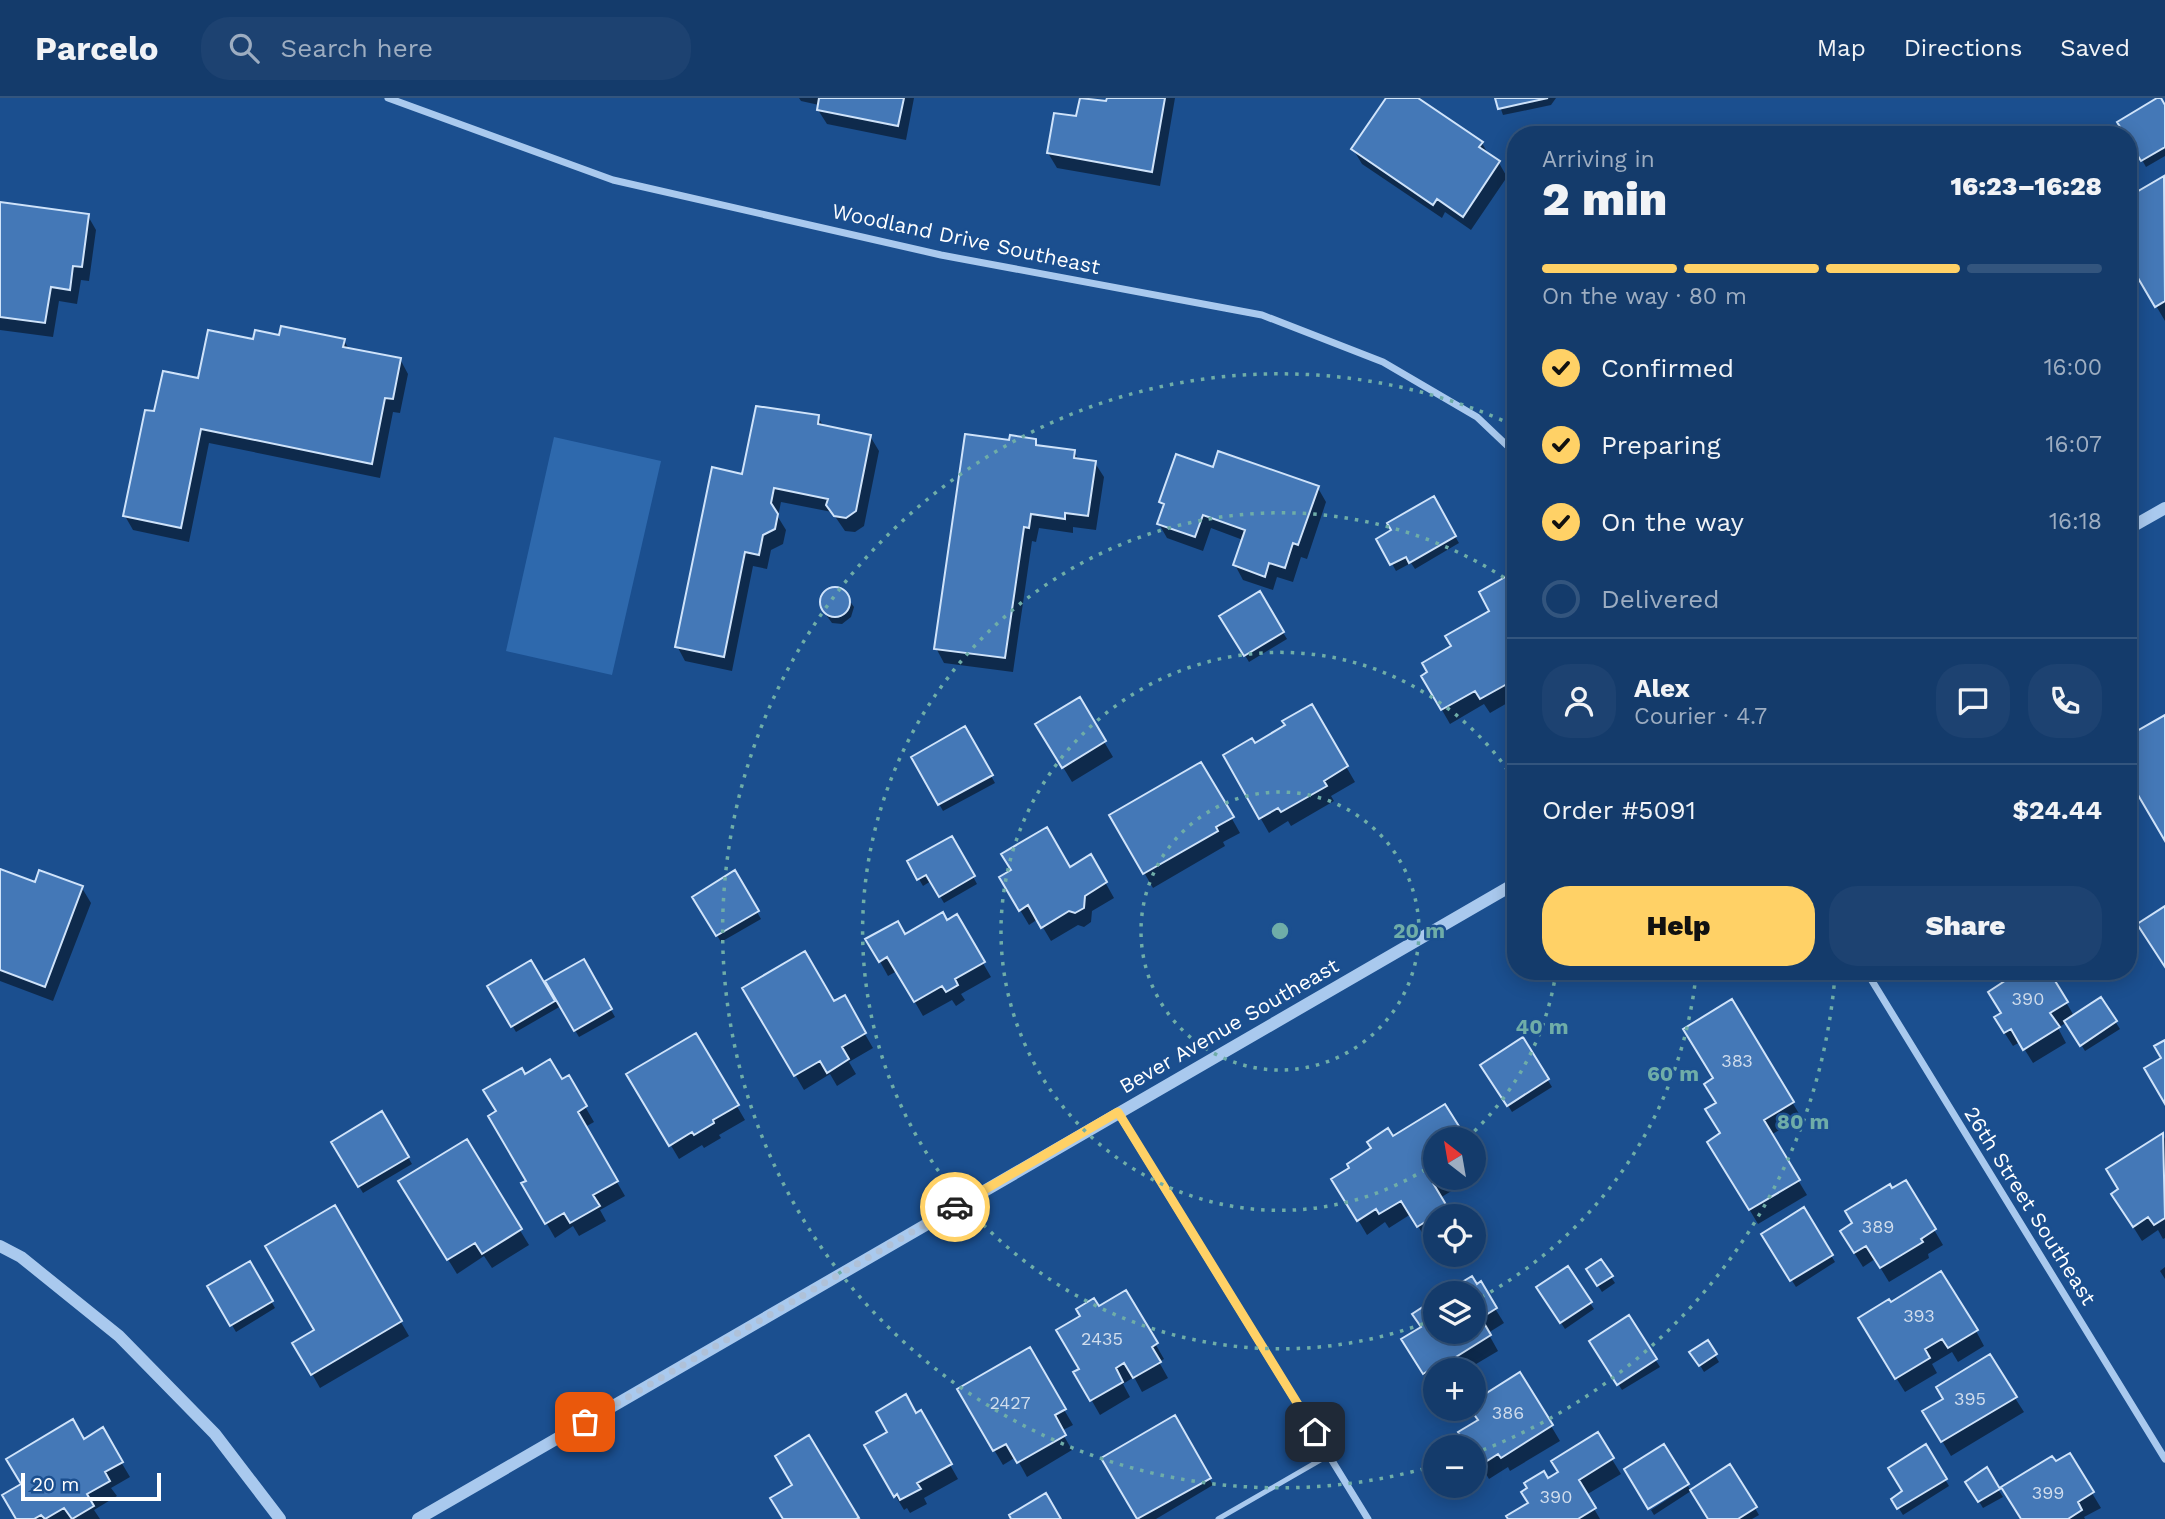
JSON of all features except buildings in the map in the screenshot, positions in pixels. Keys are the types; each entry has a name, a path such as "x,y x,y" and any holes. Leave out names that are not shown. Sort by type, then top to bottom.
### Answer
{"street":[{"name":"Woodland Drive Southeast","path":"388,98 613,180 941,255 1262,316 1383,362 1477,418 1507,446"},
{"path":"2137,524 2165,508"},
{"name":"Bever Avenue Southeast","path":"418,1519 1507,888"},
{"name":"26th Street Southeast","path":"1872,980 2165,1459"},
{"path":"1118,1112 1368,1519"},
{"path":"0,1246 22,1257 119,1336 215,1434 280,1519"}],"lane":[{"path":"1218,1519 1329,1455"}],"shaded area":[{"path":"554,437 661,461 612,675 506,651"}],"way so far":[{"path":"585,1422 955,1207"}],"route":[{"path":"955,1207 1118,1112 1315,1432"}]}
